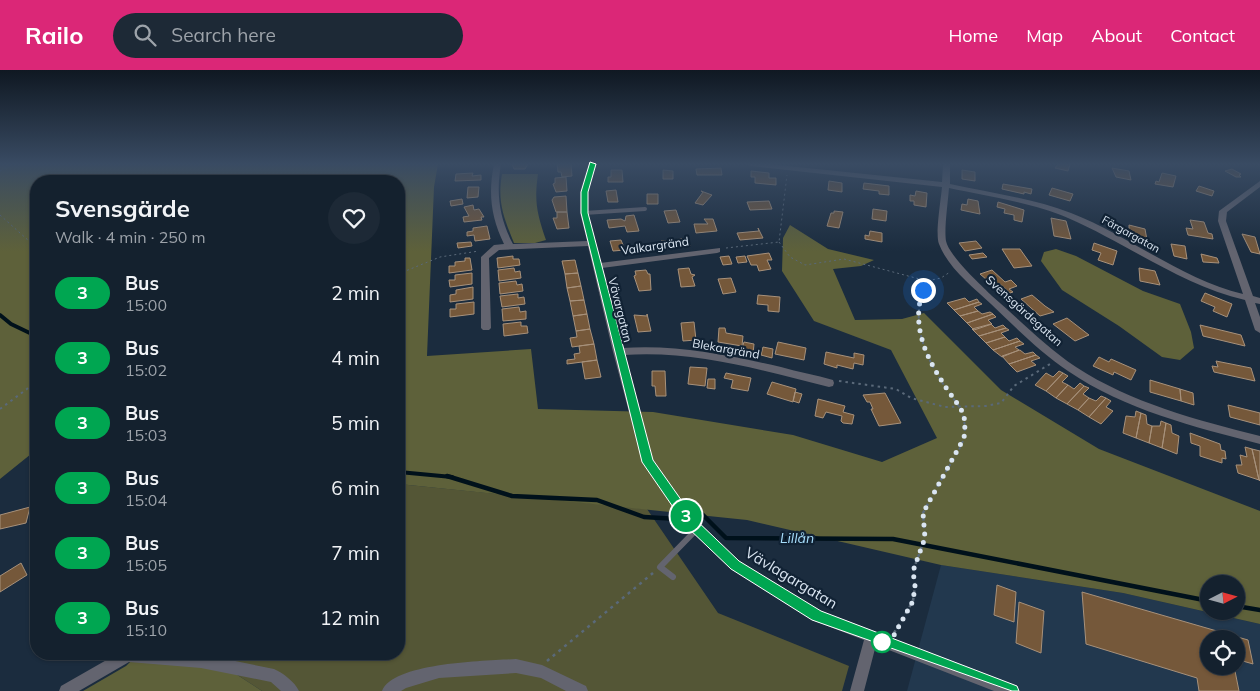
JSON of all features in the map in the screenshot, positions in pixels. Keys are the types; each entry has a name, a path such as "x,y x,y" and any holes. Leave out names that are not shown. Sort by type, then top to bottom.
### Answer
{"street":[{"path":"494,193 493,199 502,232 510,247"},
{"name":"Vävargatan","path":"584,193 584,213 590,244 648,462"},
{"name":"Svensgärdegatan","path":"945,193 942,242 947,253 1015,322 1059,359 1096,382 1150,406 1199,424 1260,440"},
{"name":"Färgargatan","path":"985,193 1010,198 1069,215 1195,280 1260,301"},
{"path":"1247,193 1223,211 1222,221 1260,330"},
{"path":"486,328 485,257 489,252 497,247 590,244"},
{"name":"Valkargränd","path":"596,266 717,250"},
{"name":"Blekargränd","path":"618,352 662,351 711,357 829,383"},
{"name":"Vävlagargatan","path":"648,462 694,525 735,565 817,616 1012,691"},
{"path":"857,691 872,638"},
{"path":"66,691 117,660"},
{"path":"190,660 274,676 292,691"},
{"path":"388,691 403,682 439,672 516,666 542,672 581,691"}],"lane":[{"path":"584,213 645,209"},
{"path":"673,577 660,567 694,525"}],"path":[{"path":"785,193 779,242 790,258 804,265 818,266 832,259 844,259 927,281 941,278 958,266"},
{"path":"0,215 29,241"},
{"path":"717,250 779,242"},
{"path":"405,271 437,256 466,250 489,252"},
{"path":"889,644 913,601 915,586 913,571 925,538 923,513 964,438 966,425 962,408 935,368 924,349 919,334 917,312 927,281"},
{"path":"829,383 844,380 896,389 912,398 945,407 962,408 1001,403 1014,386 1059,359"},
{"path":"0,409 30,385"},
{"path":"529,669 556,656 660,567"}],"shaded area":[{"path":"941,565 1123,593 1200,610 1200,620 1242,620 1260,624 1260,691 907,691"}],"green space":[{"path":"0,193 30,193 30,455 0,479"},
{"path":"405,193 434,193 427,356 531,349 538,409 653,412 793,435 882,462 937,438 891,350 814,321 782,271 783,238 790,225 828,249 874,260 861,266 833,269 855,320 902,319 924,313 1001,390 1099,449 1260,511 1260,624 1242,620 1245,620 1245,575 1200,575 1200,610 1123,593 941,565 747,520 405,485"},
{"path":"500,193 536,193 540,223 546,240 535,243 514,243 504,218"},
{"path":"1056,249 1076,256 1143,291 1180,304 1191,332 1194,348 1180,360 1162,357 1119,326 1062,290 1041,261 1044,252"},
{"path":"405,485 647,509 718,613 849,666 842,691 262,691 214,660 405,660"},
{"path":"132,660 214,660 262,691 83,691 126,666"}],"building":[{"path":"467,193 478,193 478,197 467,198"},
{"path":"606,193 616,193 618,202 608,202"},
{"path":"702,193 712,195 703,205 695,203"},
{"path":"916,193 927,193 926,207 914,205 914,201 910,201 910,195 915,196"},
{"path":"1050,193 1073,194 1070,201 1049,195"},
{"path":"1202,193 1213,193 1212,196"},
{"path":"647,194 658,194 658,204 647,204"},
{"path":"566,196 567,212 556,212 552,200 554,197"},
{"path":"462,199 463,204 451,206 450,201"},
{"path":"968,199 978,201 980,214 961,210 962,204 967,205"},
{"path":"769,201 772,209 750,210 747,202"},
{"path":"998,202 1024,210 1022,222 1014,220 1014,215 1004,213 1005,209 997,207"},
{"path":"473,205 474,210 479,209 484,217 481,217 482,220 464,222 463,217 469,216 464,207"},
{"path":"873,209 887,211 886,221 872,219"},
{"path":"676,210 680,222 668,223 664,211"},
{"path":"834,211 843,212 839,228 827,226 831,213 834,213"},
{"path":"557,212 567,212 569,228 557,229 553,218 557,218"},
{"path":"634,215 639,231 627,232 625,226 609,228 607,220 621,219 625,221 626,216"},
{"path":"1051,218 1066,221 1071,239 1054,236"},
{"path":"704,219 713,219 717,231 696,233 694,224 708,224"},
{"path":"1190,220 1204,222 1208,233 1212,234 1213,239 1188,235 1186,228 1193,229"},
{"path":"1129,225 1145,229 1147,240 1124,235 1123,230 1129,231"},
{"path":"487,226 490,239 475,241 474,235 467,236 467,232 473,231 473,228"},
{"path":"758,228 763,238 740,240 737,233 759,231"},
{"path":"870,231 882,233 882,242 865,239 865,235 869,236"},
{"path":"1242,234 1255,237 1260,254 1251,252"},
{"path":"682,239 688,241 690,246 664,249 661,241"},
{"path":"621,240 625,250 613,251 610,241"},
{"path":"976,241 982,248 965,251 959,243"},
{"path":"471,242 472,246 458,248 457,243"},
{"path":"1094,243 1117,251 1113,265 1098,260 1101,253 1092,250"},
{"path":"1171,244 1185,246 1187,259 1174,256"},
{"path":"1002,249 1020,249 1032,266 1014,268"},
{"path":"769,253 772,260 767,260 771,269 759,271 757,265 751,265 747,256"},
{"path":"983,253 987,257 972,259 969,255"},
{"path":"1201,254 1217,258 1219,263 1203,262"},
{"path":"513,256 513,259 519,259 520,265 498,268 497,258"},
{"path":"729,256 732,264 723,265 720,257"},
{"path":"745,256 747,262 738,263 736,257"},
{"path":"465,258 470,258 472,270 449,273 449,266 455,266 455,262 465,261"},
{"path":"575,260 578,273 565,274 562,261"},
{"path":"514,268 515,272 520,271 521,278 499,281 498,270"},
{"path":"689,268 691,274 695,275 692,277 695,286 681,287 678,269"},
{"path":"1139,268 1155,271 1160,285 1140,281"},
{"path":"646,270 650,274 651,290 639,291 634,276 636,275 635,271"},
{"path":"992,270 1005,282 1011,280 1017,286 1009,289 1013,292 1010,293 1000,284 994,286 980,274"},
{"path":"472,273 472,284 450,287 449,280 455,280 455,275"},
{"path":"578,273 581,286 567,288 565,274"},
{"path":"731,278 736,292 723,294 718,279"},
{"path":"516,281 517,285 522,284 523,291 500,294 499,283"},
{"path":"581,286 584,300 570,301 567,288"},
{"path":"473,287 473,299 450,302 450,295 456,294 456,290"},
{"path":"1205,293 1232,304 1227,317 1213,311 1215,307 1201,301"},
{"path":"518,294 518,298 524,297 525,304 502,307 500,296"},
{"path":"758,295 780,297 779,312 768,311 768,305 757,304"},
{"path":"1032,295 1054,312 1040,316 1021,299"},
{"path":"965,298 969,302 977,299 979,302 954,310 947,303"},
{"path":"584,300 587,314 573,316 570,301"},
{"path":"474,302 474,314 450,317 450,309 456,309 456,304"},
{"path":"979,302 982,304 974,307 978,311 960,316 954,310"},
{"path":"519,307 520,312 526,311 526,319 503,321 502,309"},
{"path":"978,311 982,314 990,312 993,314 967,323 960,316"},
{"path":"587,314 590,329 576,331 573,316"},
{"path":"647,314 651,331 638,332 634,315 647,316"},
{"path":"993,314 996,317 988,320 992,324 974,330 967,323"},
{"path":"1067,318 1089,335 1075,341 1053,324"},
{"path":"521,322 521,326 527,326 528,333 504,336 503,324"},
{"path":"694,322 696,340 683,341 681,323"},
{"path":"991,324 995,328 1003,325 1006,328 979,336 972,329"},
{"path":"1200,325 1241,335 1245,346 1203,336"},
{"path":"719,328 725,328 726,333 743,336 742,346 718,342"},
{"path":"1006,328 1009,330 1001,333 1005,337 986,343 979,336"},
{"path":"590,329 594,344 572,347 570,338 577,337 576,331"},
{"path":"1005,337 1009,341 1017,338 1020,341 993,350 986,343"},
{"path":"1020,341 1024,344 1015,347 1019,350 1002,357 993,350"},
{"path":"744,342 754,344 753,354 741,352"},
{"path":"778,342 806,348 804,360 775,354"},
{"path":"594,344 597,360 567,364 567,360 575,359 574,354 580,353 579,346"},
{"path":"763,347 773,349 772,358 761,355"},
{"path":"1020,350 1025,354 1033,352 1036,355 1009,364 1002,356"},
{"path":"826,352 854,358 854,353 864,355 863,365 854,363 853,369 837,365 837,368 824,364"},
{"path":"1036,355 1040,358 1031,361 1036,365 1017,372 1009,364"},
{"path":"1099,357 1109,362 1111,359 1136,370 1131,380 1114,372 1113,375 1093,366"},
{"path":"597,360 601,377 585,379 582,362"},
{"path":"1216,361 1251,368 1255,381 1214,372 1212,366 1218,367"},
{"path":"690,367 707,368 705,386 688,384"},
{"path":"652,371 665,371 666,396 656,396 655,386 652,386"},
{"path":"1059,371 1063,373 1046,391 1035,385 1046,373 1053,377"},
{"path":"726,373 751,378 748,391 731,388 733,380 724,378"},
{"path":"1063,373 1068,376 1062,382 1068,385 1056,398 1046,391"},
{"path":"708,379 715,379 715,389 707,388"},
{"path":"1150,380 1180,389 1181,401 1150,392"},
{"path":"772,382 796,389 793,402 767,394"},
{"path":"1080,383 1084,386 1067,404 1056,398 1068,385 1074,389"},
{"path":"1084,386 1089,388 1083,394 1089,398 1078,410 1067,404"},
{"path":"1180,389 1193,393 1194,405 1181,401"},
{"path":"795,392 802,394 799,403 793,401"},
{"path":"885,393 901,423 879,426 871,409 873,409 870,402 867,402 863,395"},
{"path":"1101,396 1106,398 1089,417 1078,410 1089,398 1096,401"},
{"path":"1106,398 1111,401 1106,407 1113,411 1101,424 1089,417"},
{"path":"818,399 845,406 843,412 854,415 852,424 843,423 841,421 842,416 826,412 823,418 815,416"},
{"path":"1228,405 1260,413 1260,425 1230,417"},
{"path":"1136,411 1141,413 1136,438 1123,433 1126,416 1135,417"},
{"path":"1141,413 1146,415 1147,424 1152,426 1149,443 1136,438"},
{"path":"1161,421 1166,423 1162,448 1149,443 1152,426 1160,426"},
{"path":"1166,423 1171,425 1172,433 1179,436 1177,454 1162,448"},
{"path":"1190,433 1220,444 1221,450 1225,451 1226,459 1222,458 1222,463 1200,456 1200,446 1191,443"},
{"path":"1245,447 1252,449 1259,480 1238,473 1236,465 1242,465 1240,455 1247,457"},
{"path":"1252,449 1260,451 1260,481 1259,480"},
{"path":"30,507 26,523 0,529 0,515"},
{"path":"21,563 27,575 0,592 0,576"},
{"path":"997,585 1016,592 1014,622 994,615"},
{"path":"1082,592 1213,630 1200,630 1200,675 1236,675 1239,691 1199,691 1197,678 1086,644"},
{"path":"1019,602 1044,611 1041,653 1016,643"},
{"path":"1245,639 1248,640 1253,664 1245,662"}],"waterway":[{"name":"Lillån","path":"0,315 11,324 30,333"},
{"name":"Lillån","path":"405,473 449,477"},
{"name":"Lillån","path":"449,477 512,496 597,500 644,517 678,519 699,511 726,538 893,539 1200,599"},
{"name":"Lillån","path":"1245,608 1260,610"}],"bus line":[{"name":"3","path":"584,193 584,213 590,244 648,462 690,522 735,565 817,616 1012,691"}],"route":[{"path":"882,642 889,644 913,601 915,586 913,571 925,538 923,513 964,438 966,425 962,408 950,393 935,368 924,349 919,334 917,312 923,290"}]}
